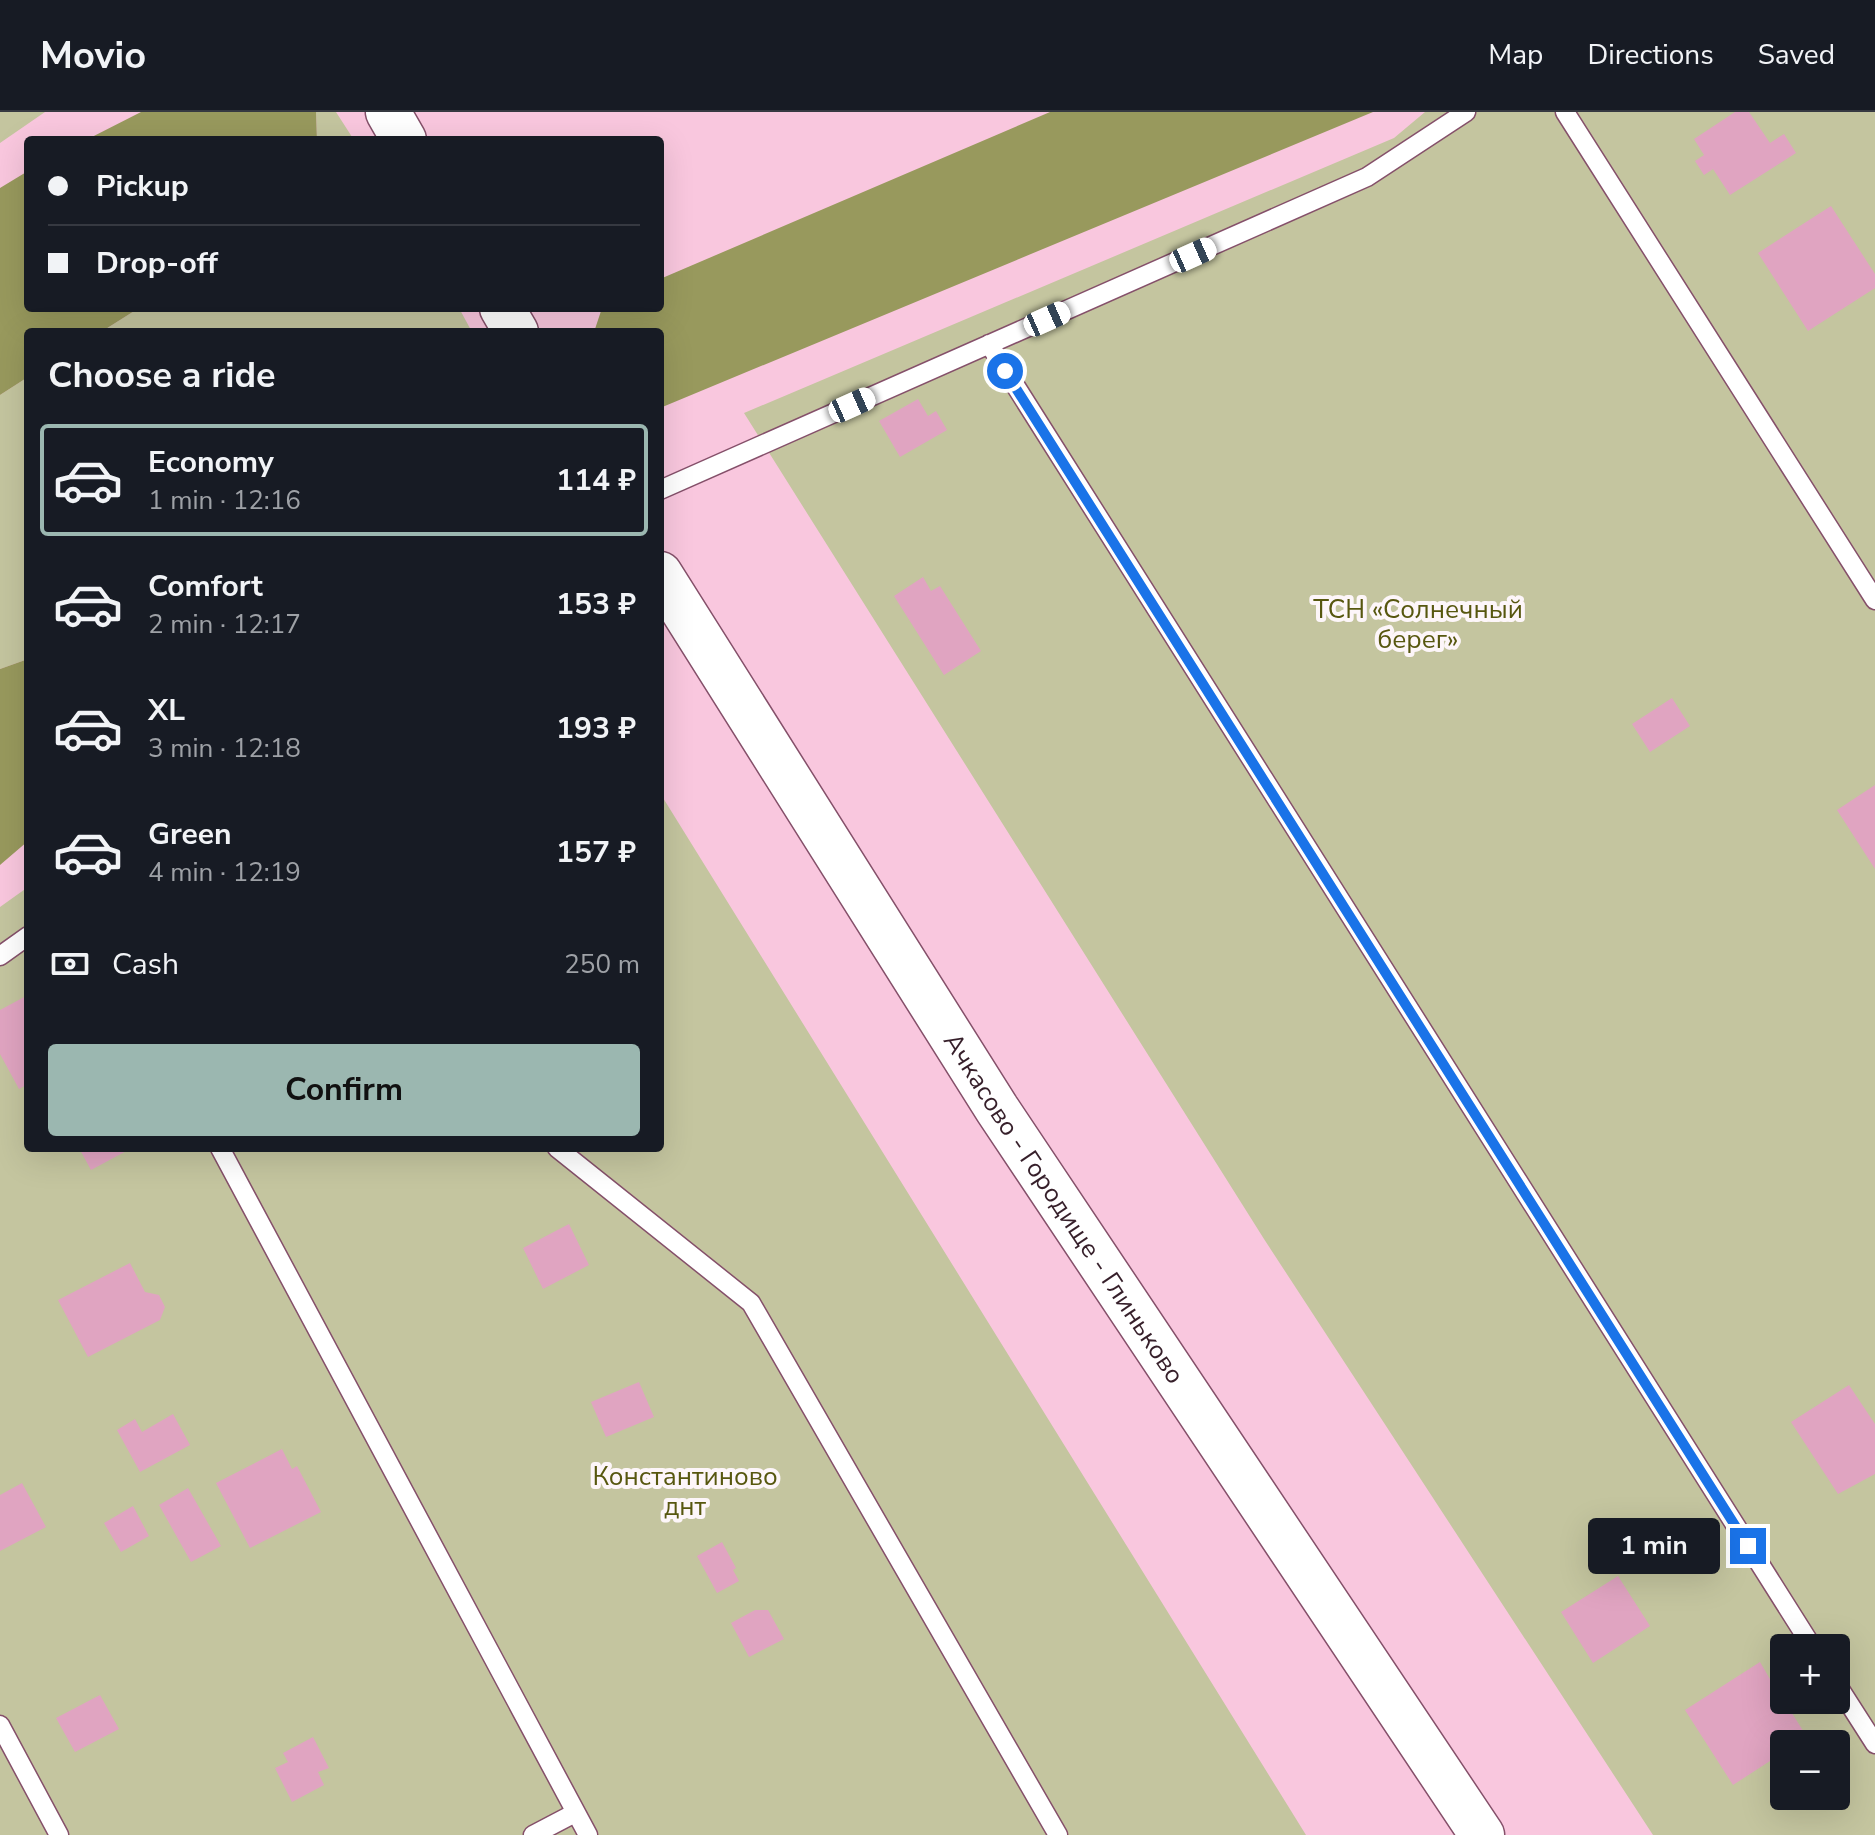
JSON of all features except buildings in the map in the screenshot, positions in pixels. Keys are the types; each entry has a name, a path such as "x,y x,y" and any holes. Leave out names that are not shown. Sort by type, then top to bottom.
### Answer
{"street":[{"path":"388,112 402,136"},
{"name":"Ачкасово - Городище - Глиньково","path":"664,580 997,1109 1482,1835"}],"lane":[{"path":"664,488 1367,177 1466,112"},
{"path":"1565,112 1875,600"},
{"path":"989,344 1804,1634"},
{"path":"0,956 24,939"},
{"path":"222,1152 588,1835"},
{"path":"562,1152 751,1303 1058,1835"},
{"path":"1850,1705 1875,1744"},
{"path":"0,1725 59,1835"},
{"path":"533,1835 575,1813"}],"green space":[{"path":"0,112 45,112 0,143"},
{"path":"141,112 316,112 317,136 94,136"},
{"path":"316,112 336,112 351,136 317,136"},
{"path":"1050,112 1373,112 664,406 664,328 595,328 601,312 664,312 664,277"},
{"name":"ТСН «Солнечный берег»","path":"1425,112 1875,112 1875,1835 1653,1835 1264,1239 744,413 1394,138"},
{"path":"24,173 24,312 133,312 107,328 24,328 24,380 0,395 0,188"},
{"path":"133,312 461,312 470,328 107,328"},
{"path":"24,380 24,660 0,669 0,395"},
{"path":"24,660 24,844 0,865 0,669"},
{"name":"Константиново днт","path":"664,799 1306,1835 0,1835 0,907 24,890 24,1152 664,1152"}],"route":[{"path":"1005,371 1748,1546"}]}
